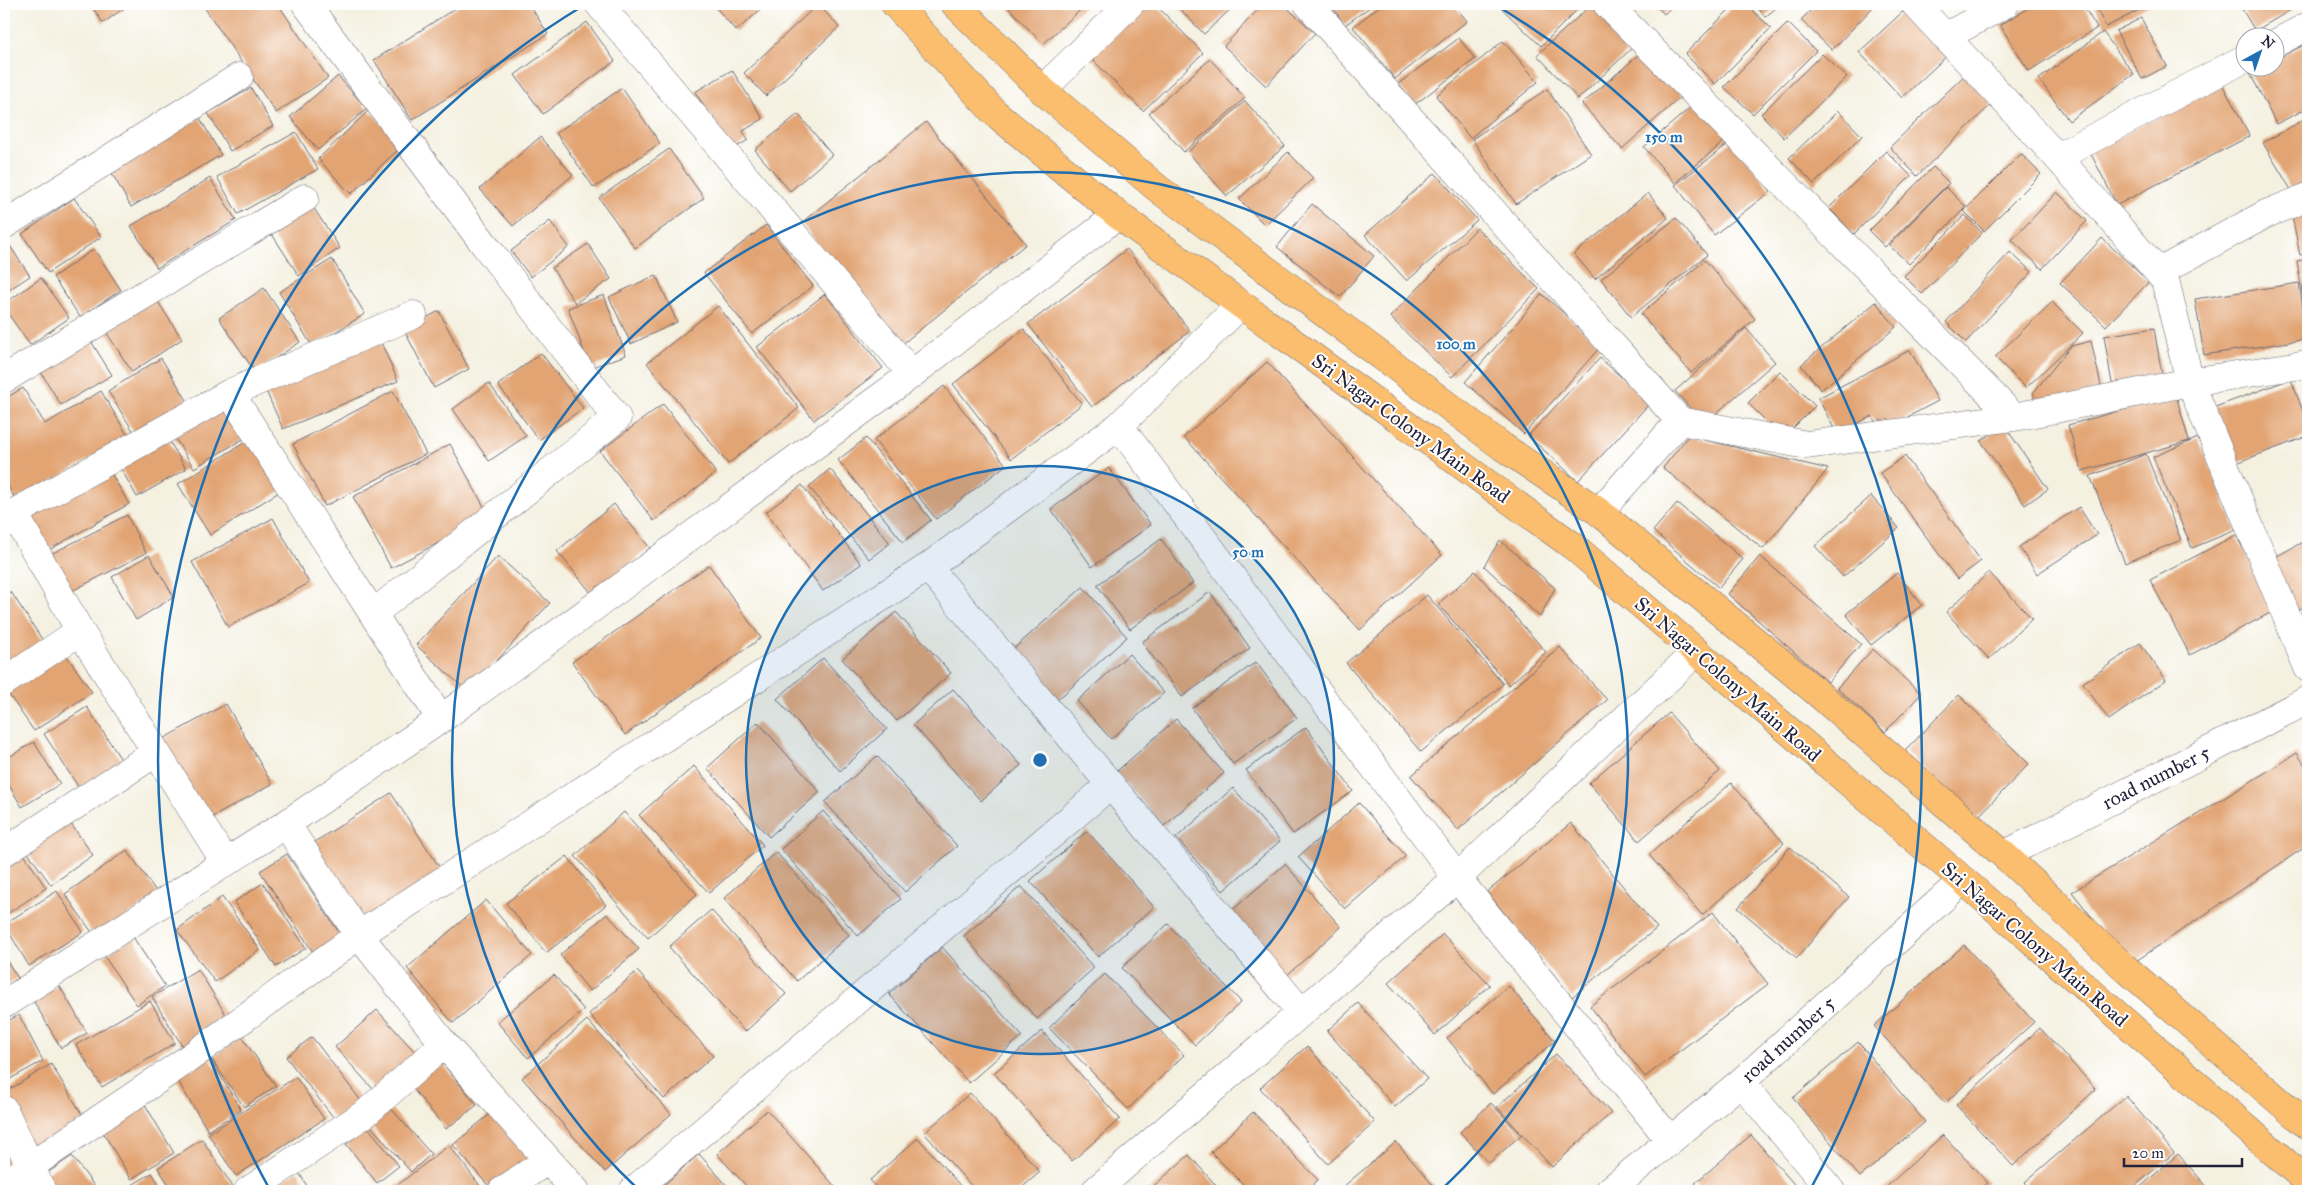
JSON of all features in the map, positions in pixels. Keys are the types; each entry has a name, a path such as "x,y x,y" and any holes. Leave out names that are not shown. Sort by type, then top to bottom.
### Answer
{"main road":[{"name":"Sri Nagar Colony Main Road","path":"894,4 994,112 1118,214 1573,546 2306,1176"},
{"name":"Sri Nagar Colony Main Road","path":"955,4 1042,90 1157,188 1502,448 1599,512 1813,689 2004,855 2123,966 2308,1126"},
{"path":"1240,304 1267,272"}],"street":[{"path":"306,4 475,232 617,418 374,612"},
{"path":"599,4 912,374"},
{"path":"1042,90 1130,4"},
{"path":"1308,4 1680,421 1807,445 2014,418 2190,382 2308,364"},
{"path":"1607,4 2014,418"},
{"path":"1915,4 2057,157 2165,280 2190,382 2308,668"},
{"path":"1945,37 2005,4"},
{"path":"2284,39 2308,26"},
{"path":"2057,157 2234,64"},
{"path":"4,225 239,77"},
{"path":"2159,272 2266,214 2308,196"},
{"path":"4,379 305,198"},
{"path":"4,1004 286,824 441,719 912,374 1118,214"},
{"path":"4,1184 185,1061 359,935 928,567 1119,426 1240,304"},
{"path":"225,862 9,516 230,393 413,315"},
{"path":"230,393 374,612 441,719"},
{"path":"1599,512 1680,421"},
{"path":"1119,426 1457,878 1670,1140"},
{"path":"928,567 1300,1012"},
{"path":"4,682 80,631"},
{"path":"1095,1191 1457,878 1696,652"},
{"name":"road number 5","path":"2004,855 2308,700"},
{"path":"4,852 156,753"},
{"path":"633,1191 1110,785"},
{"path":"286,824 359,935 444,1044 576,1191"},
{"name":"road number 5","path":"1608,1191 1741,1082 1963,880"},
{"path":"248,1191 366,1113 444,1044"},
{"path":"1741,1082 1831,1191"},
{"path":"4,1110 42,1191"},
{"path":"502,1191 548,1160"}],"building":[{"path":"90,4 130,4 103,23"},
{"path":"202,4 278,4 328,78 276,113"},
{"path":"462,4 529,4 548,34 412,120 374,60"},
{"path":"713,4 767,4 736,31"},
{"path":"818,4 839,27 766,96 744,73"},
{"path":"1005,4 1087,4 1043,44"},
{"path":"1147,4 1155,4 1203,53 1143,111 1091,58"},
{"path":"1175,4 1236,4 1204,34"},
{"path":"1263,4 1283,4 1315,33 1266,86 1224,46"},
{"path":"1330,4 1374,4 1345,25"},
{"path":"1382,4 1453,4 1467,21 1395,79 1353,27"},
{"path":"1497,4 1583,4 1541,46"},
{"path":"1592,4 1633,47 1578,99 1537,55"},
{"path":"1654,4 1675,4 1664,14"},
{"path":"1735,4 1746,4 1771,28 1715,84 1685,54"},
{"path":"1755,4 1781,4 1765,17"},
{"path":"1817,4 1876,4 1832,50 1801,20"},
{"path":"2035,4 2082,4 2097,28 2029,71 2000,25"},
{"path":"2094,4 2151,4 2106,27"},
{"path":"2239,4 2301,4 2260,28 2253,28"},
{"path":"1909,6 1951,52 1902,98 1859,52"},
{"path":"2141,18 2167,66 2142,79 2116,31"},
{"path":"587,22 615,61 543,114 515,75"},
{"path":"1788,23 1816,51 1753,114 1724,87"},
{"path":"2103,32 2134,74 2069,121 2039,79"},
{"path":"1459,38 1475,59 1414,105 1398,84"},
{"path":"1503,41 1538,82 1470,138 1436,96"},
{"path":"2308,43 2308,108 2276,124 2253,78 2284,78 2284,55"},
{"path":"1644,50 1683,95 1622,149 1582,104"},
{"path":"1822,54 1847,77 1784,138 1761,114"},
{"path":"1210,59 1245,98 1184,152 1149,113"},
{"path":"1971,69 1998,98 1917,176 1890,147"},
{"path":"732,70 763,119 743,131 748,140 732,150 695,92"},
{"path":"338,76 367,109 318,150 290,117"},
{"path":"2222,84 2250,136 2117,205 2090,152"},
{"path":"251,88 273,126 230,151 208,113"},
{"path":"622,88 660,143 594,188 556,133"},
{"path":"1547,89 1591,154 1516,204 1472,139"},
{"path":"1245,101 1285,146 1227,196 1188,152"},
{"path":"1698,101 1728,138 1675,183 1644,147"},
{"path":"369,110 402,146 351,194 318,159"},
{"path":"1838,111 1862,136 1814,184 1789,158"},
{"path":"798,114 832,155 790,191 755,150"},
{"path":"2308,117 2308,184 2293,193 2263,143"},
{"path":"200,118 221,155 131,207 110,170"},
{"path":"926,122 1026,244 901,345 801,223"},
{"path":"296,132 318,169 238,214 217,177"},
{"path":"540,137 573,175 513,226 480,189"},
{"path":"1732,141 1771,191 1714,235 1675,185"},
{"path":"669,149 704,198 635,248 599,198"},
{"path":"1886,151 1911,176 1854,234 1829,208"},
{"path":"1288,152 1313,178 1265,225 1239,199"},
{"path":"2021,154 2041,174 1984,231 1964,211"},
{"path":"1933,167 1949,183 1885,247 1869,231"},
{"path":"1435,173 1477,220 1407,281 1365,235"},
{"path":"210,178 236,220 157,268 131,226"},
{"path":"1946,187 1966,207 1909,264 1889,245"},
{"path":"2057,192 2087,221 2042,269 2012,240"},
{"path":"1648,193 1668,218 1595,279 1574,254"},
{"path":"74,198 101,237 48,273 22,234"},
{"path":"309,201 340,248 299,276 268,228"},
{"path":"2308,203 2308,254 2300,255 2290,206"},
{"path":"1312,204 1374,256 1340,297 1277,247"},
{"path":"1965,215 1982,233 1922,294 1904,276"},
{"path":"1676,218 1707,255 1631,317 1601,279"},
{"path":"550,221 569,247 531,277 511,251"},
{"path":"766,225 813,286 752,334 704,273"},
{"path":"1477,228 1539,289 1452,377 1390,317"},
{"path":"2102,238 2149,282 2106,326 2060,283"},
{"path":"8,243 30,276 4,293 4,246"},
{"path":"588,244 611,279 575,303 552,268"},
{"path":"94,249 121,290 80,317 53,277"},
{"path":"1127,249 1190,331 1092,407 1028,324"},
{"path":"2010,252 2032,272 1966,342 1946,322"},
{"path":"332,259 365,314 312,346 279,292"},
{"path":"2308,259 2308,321 2307,322 2297,261"},
{"path":"1705,260 1755,319 1691,373 1641,314"},
{"path":"656,275 677,322 631,344 609,297"},
{"path":"41,278 69,318 30,345 4,308 4,304"},
{"path":"2299,283 2308,339 2204,355 2195,299"},
{"path":"264,288 300,342 255,372 219,318"},
{"path":"153,294 182,339 132,372 103,327"},
{"path":"825,294 883,368 814,420 757,347"},
{"path":"1542,294 1601,346 1524,434 1465,382"},
{"path":"604,295 626,355 590,368 568,308"},
{"path":"1876,302 1896,327 1821,390 1801,365"},
{"path":"2052,302 2083,333 2026,388 1995,357"},
{"path":"718,306 799,408 728,464 647,363"},
{"path":"439,311 469,369 434,388 404,330"},
{"path":"1746,328 1775,362 1704,424 1675,391"},
{"path":"2154,328 2164,386 2114,395 2104,336"},
{"path":"1024,329 1082,404 1011,459 953,384"},
{"path":"377,333 398,381 283,429 262,382"},
{"path":"89,338 112,375 61,405 39,369"},
{"path":"2091,341 2102,390 2036,404 2033,393 2071,346"},
{"path":"1910,350 1938,401 1881,431 1872,416 1837,434 1818,398"},
{"path":"541,353 583,408 539,440 498,385"},
{"path":"161,358 188,402 135,434 108,391"},
{"path":"1600,358 1650,403 1578,481 1528,436"},
{"path":"1267,362 1442,555 1360,630 1184,437"},
{"path":"1780,371 1815,406 1783,438 1748,403"},
{"path":"2291,379 2308,425 2308,436 2231,465 2210,409"},
{"path":"489,383 526,436 489,461 453,409"},
{"path":"944,386 1006,465 936,519 874,440"},
{"path":"23,388 45,424 101,391 128,436 17,502 4,479 4,399"},
{"path":"393,391 426,454 325,506 293,444"},
{"path":"2176,395 2189,441 2082,471 2068,425"},
{"path":"228,403 248,436 194,468 174,437"},
{"path":"663,404 716,473 654,521 600,451"},
{"path":"2004,425 2048,489 2025,505 1981,441"},
{"path":"164,432 186,469 137,497 116,460"},
{"path":"1688,436 1828,469 1763,549 1663,468"},
{"path":"252,438 284,489 210,535 178,484"},
{"path":"866,438 931,520 903,542 838,460"},
{"path":"2198,438 2236,530 2192,548 2153,457"},
{"path":"450,444 489,516 391,568 353,497"},
{"path":"2146,454 2181,540 2125,563 2090,476"},
{"path":"1905,456 1981,561 1957,579 1880,473"},
{"path":"108,468 129,504 49,550 28,513"},
{"path":"1109,468 1151,525 1092,567 1051,509"},
{"path":"830,469 890,543 869,559 809,487"},
{"path":"802,485 861,564 823,591 766,512"},
{"path":"1871,496 1899,528 1843,577 1815,546"},
{"path":"1677,503 1743,559 1719,588 1653,531"},
{"path":"614,504 650,548 593,595 557,551"},
{"path":"2079,507 2097,535 2037,574 2019,547"},
{"path":"127,515 146,553 66,594 47,556"},
{"path":"273,518 309,583 228,627 192,562"},
{"path":"2236,535 2276,610 2190,655 2150,580"},
{"path":"1161,539 1193,583 1130,629 1097,585"},
{"path":"2308,539 2308,605 2296,611 2268,561"},
{"path":"1500,540 1555,588 1540,617 1484,566"},
{"path":"149,555 174,597 136,620 112,577"},
{"path":"498,556 550,603 468,692 416,645"},
{"path":"1760,556 1861,644 1828,682 1728,594"},
{"path":"709,565 761,638 625,735 572,662"},
{"path":"1475,571 1546,652 1509,685 1438,604"},
{"path":"1989,572 2032,619 1989,659 1946,612"},
{"path":"1897,573 1922,605 1871,645 1846,614"},
{"path":"1083,587 1127,637 1054,703 1009,653"},
{"path":"11,592 47,647 4,676 4,597"},
{"path":"1210,592 1250,648 1182,697 1142,642"},
{"path":"1427,595 1503,684 1421,752 1346,663"},
{"path":"896,612 951,673 897,721 842,659"},
{"path":"2140,643 2166,680 2109,720 2083,683"},
{"path":"1560,647 1607,700 1458,830 1411,776"},
{"path":"62,649 92,692 34,731 5,689"},
{"path":"1873,649 1921,694 1885,732 1837,688"},
{"path":"1129,654 1164,693 1111,739 1077,701"},
{"path":"823,658 887,729 840,771 777,699"},
{"path":"1256,662 1297,718 1233,764 1192,708"},
{"path":"953,689 1021,765 981,801 913,725"},
{"path":"1959,695 2029,764 1976,819 1905,751"},
{"path":"226,704 272,784 204,822 159,741"},
{"path":"87,707 122,761 79,788 44,734"},
{"path":"1669,713 1720,771 1639,841 1589,783"},
{"path":"1176,719 1224,773 1164,826 1116,772"},
{"path":"758,722 820,792 769,837 707,768"},
{"path":"1306,727 1353,791 1293,834 1246,770"},
{"path":"34,742 60,784 22,807 4,777 4,760"},
{"path":"2297,753 2308,770 2308,845 2130,965 2072,892"},
{"path":"877,756 957,846 905,892 825,802"},
{"path":"694,766 763,845 709,893 639,815"},
{"path":"1731,783 1784,843 1702,915 1649,855"},
{"path":"1233,788 1280,841 1223,891 1176,838"},
{"path":"391,793 442,871 358,926 307,847"},
{"path":"1359,803 1406,856 1345,909 1298,857"},
{"path":"823,811 901,899 858,936 781,849"},
{"path":"624,812 697,894 648,938 575,856"},
{"path":"66,817 93,855 51,885 24,847"},
{"path":"1571,823 1657,928 1572,997 1487,892"},
{"path":"1087,831 1154,907 1098,957 1030,881"},
{"path":"1790,847 1849,897 1797,958 1738,908"},
{"path":"20,848 46,888 4,916 4,859"},
{"path":"127,850 158,894 96,938 65,894"},
{"path":"776,852 849,935 797,981 724,898"},
{"path":"287,854 342,937 315,955 260,871"},
{"path":"567,856 606,905 546,953 506,903"},
{"path":"1285,864 1341,927 1286,976 1229,913"},
{"path":"263,883 306,948 276,967 234,902"},
{"path":"1021,886 1094,968 1037,1019 964,936"},
{"path":"57,891 83,932 29,966 4,924"},
{"path":"222,897 260,950 215,982 177,930"},
{"path":"486,900 532,955 453,1023 407,968"},
{"path":"711,910 786,994 745,1032 669,947"},
{"path":"1713,912 1768,984 1645,1077 1590,1006"},
{"path":"607,914 639,949 590,991 560,955"},
{"path":"1168,924 1241,1002 1195,1045 1122,968"},
{"path":"1443,934 1490,985 1435,1035 1388,983"},
{"path":"133,937 165,986 137,1005 104,956"},
{"path":"1964,945 2034,1022 1945,1103 1874,1026"},
{"path":"942,947 1022,1036 969,1083 889,994"},
{"path":"4,957 18,978 4,988"},
{"path":"198,969 229,1020 183,1047 152,997"},
{"path":"637,971 713,1056 664,1099 589,1014"},
{"path":"1105,974 1184,1055 1128,1109 1049,1028"},
{"path":"554,975 584,1010 528,1058 497,1022"},
{"path":"59,985 87,1033 61,1048 33,1000"},
{"path":"1509,986 1555,1041 1493,1094 1447,1038"},
{"path":"150,1001 175,1043 102,1087 76,1045"},
{"path":"1358,1003 1427,1079 1395,1107 1327,1031"},
{"path":"377,1010 415,1052 373,1089 335,1047"},
{"path":"19,1015 43,1061 10,1079 4,1066 4,1023"},
{"path":"587,1020 671,1114 605,1172 522,1078"},
{"path":"2040,1028 2096,1089 2013,1166 1956,1105"},
{"path":"1042,1031 1120,1119 1072,1161 994,1073"},
{"path":"242,1037 276,1086 244,1107 211,1058"},
{"path":"312,1037 362,1102 337,1122 286,1057"},
{"path":"1858,1042 1925,1122 1860,1177 1793,1098"},
{"path":"1307,1046 1375,1122 1328,1164 1260,1088"},
{"path":"1556,1054 1611,1113 1552,1167 1497,1107"},
{"path":"209,1057 241,1110 208,1131 176,1078"},
{"path":"438,1058 477,1105 446,1129 408,1083"},
{"path":"51,1064 85,1119 32,1151 4,1106 4,1093"},
{"path":"296,1077 324,1119 236,1176 208,1134"},
{"path":"970,1093 1040,1172 1018,1191 976,1191 924,1133"},
{"path":"2126,1096 2174,1153 2129,1191 2033,1191 2025,1182"},
{"path":"141,1098 174,1153 131,1179 98,1124"},
{"path":"1491,1103 1521,1135 1489,1163 1460,1132"},
{"path":"388,1105 431,1154 411,1172 368,1123"},
{"path":"767,1110 839,1191 751,1191 717,1154"},
{"path":"1253,1112 1318,1180 1306,1191 1250,1191 1211,1152"},
{"path":"491,1113 529,1158 492,1190 453,1145"},
{"path":"368,1127 399,1166 377,1183 346,1144"},
{"path":"4,1131 25,1163 4,1178"},
{"path":"1751,1135 1800,1191 1702,1191 1695,1183"},
{"path":"1943,1135 1988,1183 1979,1191 1882,1191"},
{"path":"918,1138 965,1191 880,1191 870,1180"},
{"path":"202,1139 233,1187 227,1191 173,1191 158,1168"},
{"path":"1396,1142 1438,1191 1346,1191 1343,1187"},
{"path":"449,1145 484,1191 390,1191"},
{"path":"699,1154 732,1191 657,1191"},
{"path":"2178,1154 2211,1191 2136,1191"},
{"path":"1189,1155 1221,1191 1148,1191"},
{"path":"72,1156 98,1191 45,1191 37,1180"},
{"path":"298,1171 310,1191 273,1191 271,1187"},
{"path":"152,1173 164,1191 122,1191"}]}
